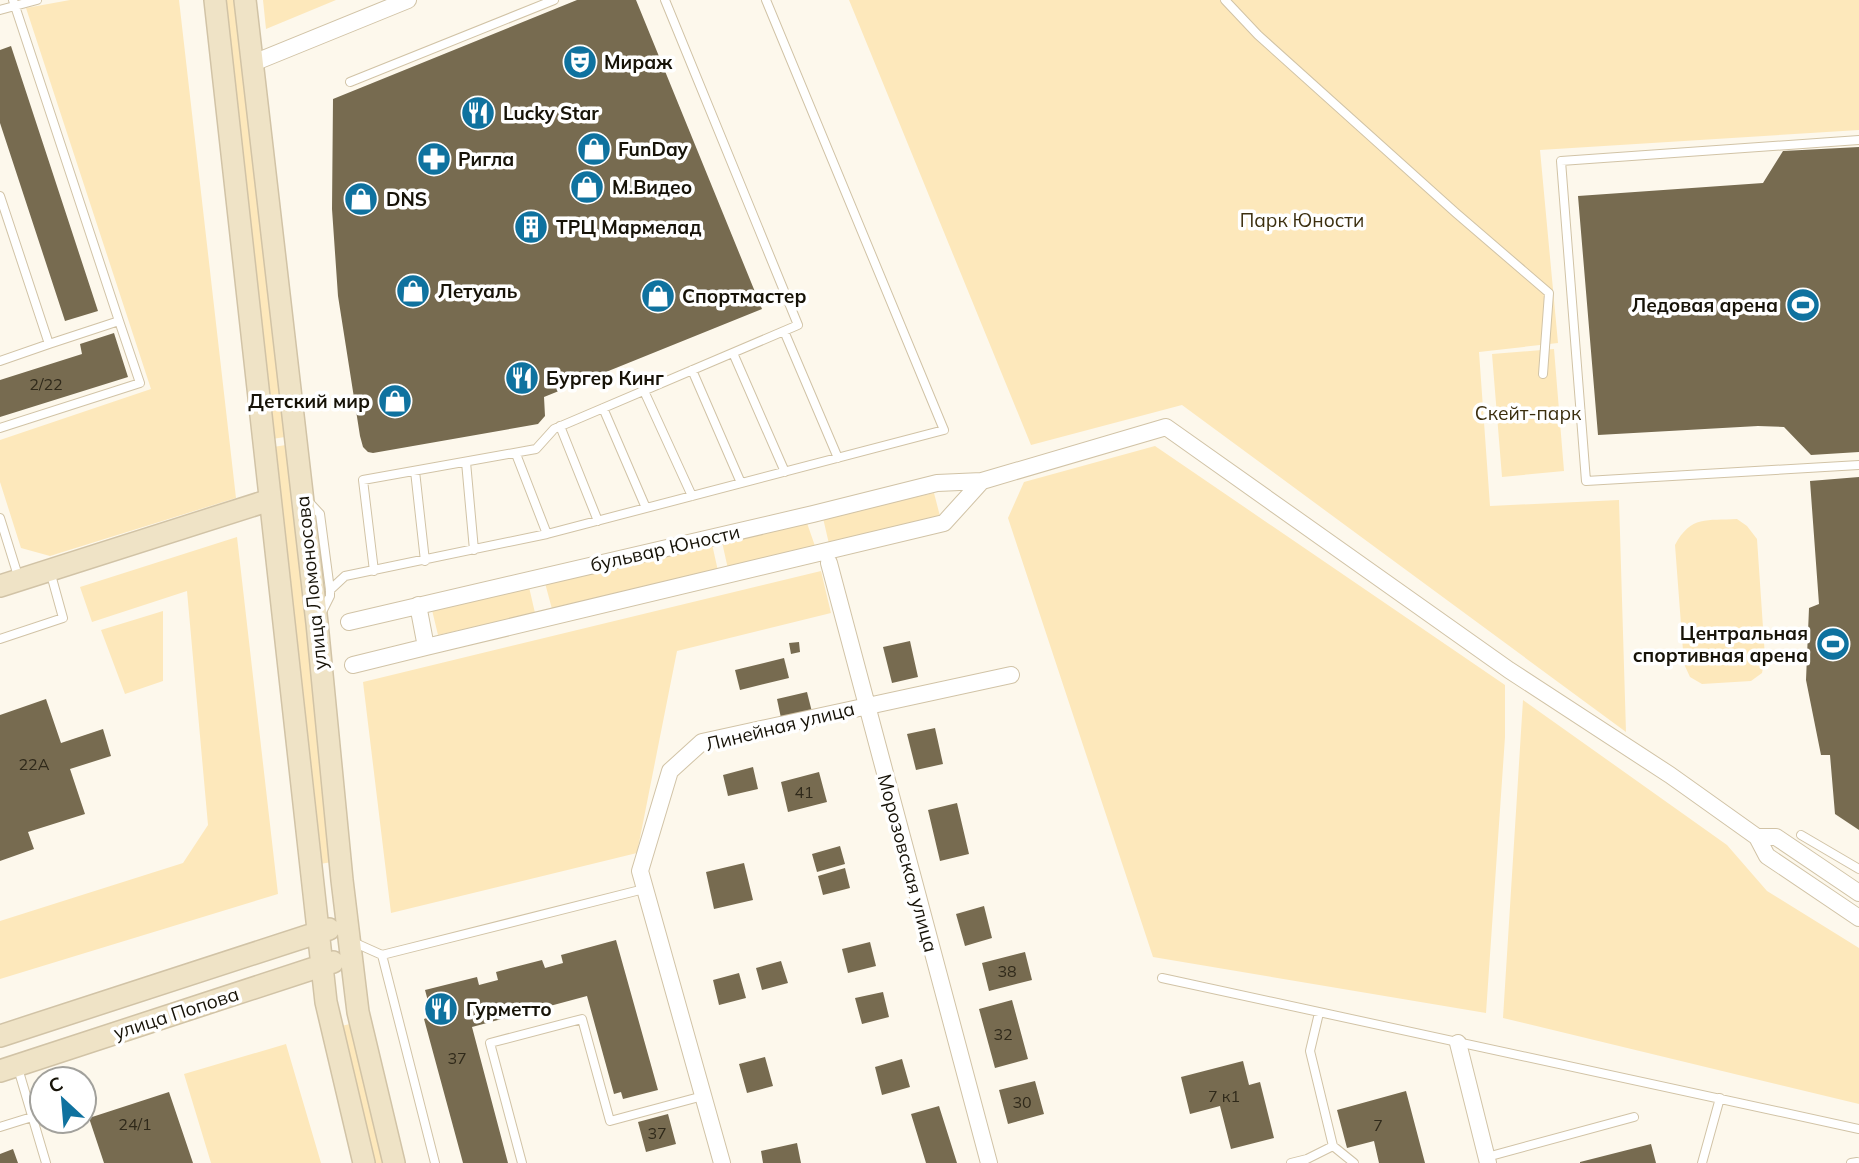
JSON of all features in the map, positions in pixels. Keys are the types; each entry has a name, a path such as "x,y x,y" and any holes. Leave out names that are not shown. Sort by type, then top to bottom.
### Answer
{"main road":[{"name":"улица Ломоносова","path":"215,0 322,966 329,1019 364,1163"},
{"name":"улица Ломоносова","path":"246,0 358,1012 394,1163"},
{"path":"10,583 270,500"},
{"name":"улица Попова","path":"0,1036 318,932 350,940"},
{"name":"улица Попова","path":"8,1068 322,966 350,940"}],"street":[{"path":"253,63 382,5 408,0"},
{"name":"бульвар Юности","path":"348,622 937,483 982,481 1166,427 1509,670 1670,775 1757,837"},
{"path":"353,665 944,523 982,481"},
{"name":"Морозовская улица","path":"829,563 989,1163"},
{"path":"418,605 426,647"},
{"name":"Линейная улица","path":"722,1163 640,872 670,771 702,742 1011,675"},
{"path":"1859,893 1776,837 1757,837 1767,856 1859,919"},
{"path":"1458,1043 1488,1160"}],"lane":[{"path":"0,10 14,3 37,0"},
{"path":"350,82 554,0"},
{"path":"374,571 363,480 536,449 560,426 798,325 665,0"},
{"path":"330,590 345,576 547,534 944,430 766,0"},
{"path":"1225,0 1258,35 1549,293 1543,374"},
{"path":"0,428 140,383 14,3"},
{"path":"1859,140 1562,161 1586,481 1859,466"},
{"path":"0,196 49,344"},
{"path":"0,361 119,321"},
{"path":"784,331 838,458"},
{"path":"733,353 785,472"},
{"path":"692,370 741,483"},
{"path":"644,391 692,496"},
{"path":"603,408 646,508"},
{"path":"560,426 598,521"},
{"path":"516,454 547,534"},
{"path":"466,462 474,550"},
{"path":"415,471 425,561"},
{"path":"301,494 320,514 330,590 330,596 317,623"},
{"path":"0,518 10,583"},
{"path":"0,639 63,618 50,570"},
{"path":"1801,835 1859,869"},
{"path":"350,940 382,955 644,889"},
{"path":"382,955 435,1163"},
{"path":"1162,978 1859,1129"},
{"path":"1319,1013 1310,1051 1332,1146 1354,1163"},
{"path":"522,1163 490,1043 582,1019 610,1121 703,1096"},
{"path":"8,1068 28,1107"},
{"path":"1702,1163 1720,1098"},
{"path":"1488,1160 1634,1117"},
{"path":"0,1127 28,1119"},
{"path":"38,1135 46,1163"},
{"path":"1291,1163 1307,1159 1332,1146"}],"green space":[{"path":"70,0 179,0 236,498 50,556 21,548 0,482 0,440 151,389 26,8"},
{"path":"224,0 236,0 285,437 272,439"},
{"path":"263,0 336,0 266,29"},
{"name":"Парк Юности","path":"849,0 1859,0 1859,130 1540,150 1558,343 1479,352 1490,506 1619,500 1626,732 1182,405 1031,445"},
{"name":"Скейт-парк","path":"1554,349 1564,471 1502,477 1492,354"},
{"path":"286,445 332,862 320,864 273,447"},
{"path":"1155,446 1505,685 1505,737 1486,1013 1153,957 1008,518 1024,482"},
{"path":"934,493 941,520 829,544 823,518"},
{"path":"1737,519 1747,526 1757,539 1765,657 1762,673 1751,681 1702,684 1690,677 1684,664 1675,545 1681,535 1694,524 1708,520"},
{"path":"807,523 816,549 728,569 722,542"},
{"path":"237,537 278,894 0,979 0,921 183,863 208,825 187,591 92,622 80,587"},
{"path":"712,544 718,571 552,609 545,583"},
{"path":"821,571 831,613 677,651 637,853 391,913 363,682"},
{"path":"529,587 535,613 438,635 432,610"},
{"path":"163,611 163,681 125,694 101,630"},
{"path":"1523,700 1727,845 1767,891 1859,948 1859,1104 1503,1018"},
{"path":"350,1024 384,1163 374,1163 341,1026"},
{"path":"286,1044 321,1163 211,1163 184,1074"}],"building":[{"name":"ТРЦ Мармелад","path":"577,0 636,0 762,309 544,397 545,416 538,424 368,452 363,447 360,436 338,296 332,209 333,99"},
{"path":"11,46 98,311 65,321 0,123 0,50"},
{"path":"1859,147 1859,452 1811,455 1784,427 1758,426 1598,435 1578,196 1763,183 1783,151"},
{"path":"114,333 128,377 0,417 0,380 82,354 80,344"},
{"name":"Центральная спортивная арена","path":"1859,477 1859,830 1835,814 1830,755 1821,755 1806,680 1809,608 1819,604 1810,481"},
{"path":"910,641 918,677 892,683 883,647"},
{"path":"799,642 800,652 791,654 789,643"},
{"path":"784,658 789,678 740,690 735,670"},
{"path":"807,692 812,712 781,718 777,699"},
{"path":"46,699 61,743 103,729 111,756 70,769 85,814 28,832 34,849 0,861 0,715"},
{"path":"935,728 943,764 916,770 907,734"},
{"path":"753,767 758,789 728,796 723,775"},
{"path":"819,772 827,802 788,812 781,782"},
{"path":"957,803 969,854 940,861 928,810"},
{"path":"840,846 845,864 817,872 812,854"},
{"path":"744,863 753,900 714,909 706,872"},
{"path":"845,868 850,888 823,895 818,876"},
{"path":"984,906 992,938 965,946 956,914"},
{"path":"616,940 658,1090 623,1099 621,1092 614,1094 587,996 472,1027 508,1163 463,1163 424,1019 432,1016 425,990 477,977 479,985 498,980 496,972 542,960 545,968 563,963 561,955"},
{"path":"870,942 876,966 848,973 842,949"},
{"path":"1025,952 1032,980 989,991 982,963"},
{"path":"781,961 788,983 762,990 756,968"},
{"path":"739,973 746,998 719,1005 713,980"},
{"path":"883,992 889,1017 862,1024 855,998"},
{"path":"1012,1000 1028,1059 995,1068 979,1009"},
{"path":"765,1057 773,1086 747,1093 739,1064"},
{"path":"902,1059 910,1087 882,1095 875,1067"},
{"path":"1243,1061 1249,1085 1260,1082 1274,1138 1231,1149 1220,1106 1190,1114 1181,1077"},
{"path":"1035,1081 1044,1114 1008,1124 999,1090"},
{"path":"1406,1091 1425,1163 1379,1163 1374,1141 1347,1148 1337,1110"},
{"path":"169,1092 193,1163 104,1163 95,1135 98,1135 98,1115"},
{"path":"939,1106 957,1163 926,1163 911,1114"},
{"path":"668,1114 676,1144 646,1152 638,1122"},
{"path":"797,1143 801,1163 763,1163 761,1151"},
{"path":"1651,1144 1656,1163 1580,1163 1580,1162"},
{"path":"13,1149 18,1163 0,1163 0,1154"}],"place":[{"name":"Мираж","path":"580,62"},
{"name":"Lucky Star","path":"478,113"},
{"name":"FunDay","path":"594,149"},
{"name":"Ригла","path":"434,159"},
{"name":"М.Видео","path":"587,187"},
{"name":"DNS","path":"361,199"},
{"name":"ТРЦ Мармелад","path":"531,227"},
{"name":"Летуаль","path":"413,291"},
{"name":"Спортмастер","path":"658,296"},
{"name":"Ледовая арена","path":"1803,305"},
{"name":"Бургер Кинг","path":"522,378"},
{"name":"Детский мир","path":"395,401"},
{"name":"Центральная спортивная арена","path":"1833,644"},
{"name":"Гурметто","path":"441,1009"}]}
